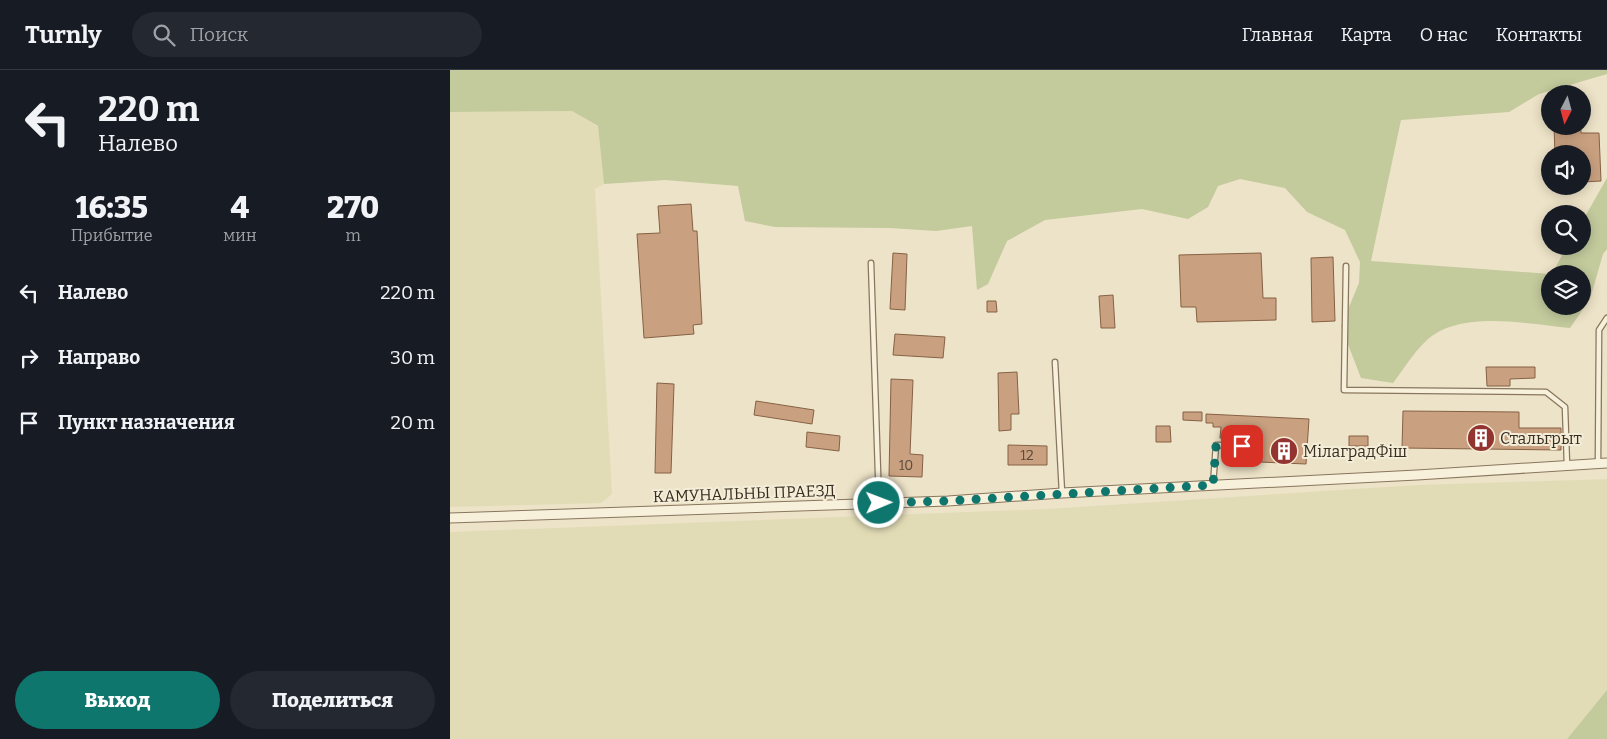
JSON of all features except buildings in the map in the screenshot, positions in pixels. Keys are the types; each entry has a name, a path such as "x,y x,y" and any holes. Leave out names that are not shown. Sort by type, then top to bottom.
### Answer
{"street":[{"name":"КАМУНАЛЬНЫ ПРАЕЗД","path":"450,518 948,501 1603,463"}],"lane":[{"path":"871,263 879,503"},
{"path":"1346,266 1344,390 1546,392 1565,407 1567,465"},
{"path":"1603,463 1599,330 1607,318"},
{"path":"1055,362 1062,493"},
{"path":"1213,485 1216,446 1256,446"}],"shaded area":[{"path":"572,111 598,127 604,184 595,189 612,494 601,503 450,507 450,112"},
{"path":"1607,479 1607,690 1567,739 450,739 450,532 1047,509 1418,485"}],"green space":[{"path":"450,70 1607,70 1607,74 1570,85 1541,85 1541,93 1509,112 1401,120 1371,261 1541,273 1541,315 1579,315 1570,328 1495,321 1457,325 1440,331 1421,346 1393,383 1361,378 1341,326 1359,283 1360,262 1345,230 1307,212 1285,188 1240,179 1218,186 1208,207 1188,219 1142,209 1045,220 1007,241 988,284 977,290 972,226 936,231 890,228 775,227 745,221 738,186 665,180 604,184 598,126 572,111 450,112"},
{"path":"1607,178 1607,249 1603,254 1591,296 1591,265 1557,265 1562,255 1591,255 1591,206"},
{"path":"1607,690 1607,739 1567,739"}],"place":[{"name":"Стальгрыт","path":"1481,438"},
{"name":"МілаградФіш","path":"1284,451"}],"route":[{"path":"879,503 948,501 1213,485 1216,446 1242,446"}]}
